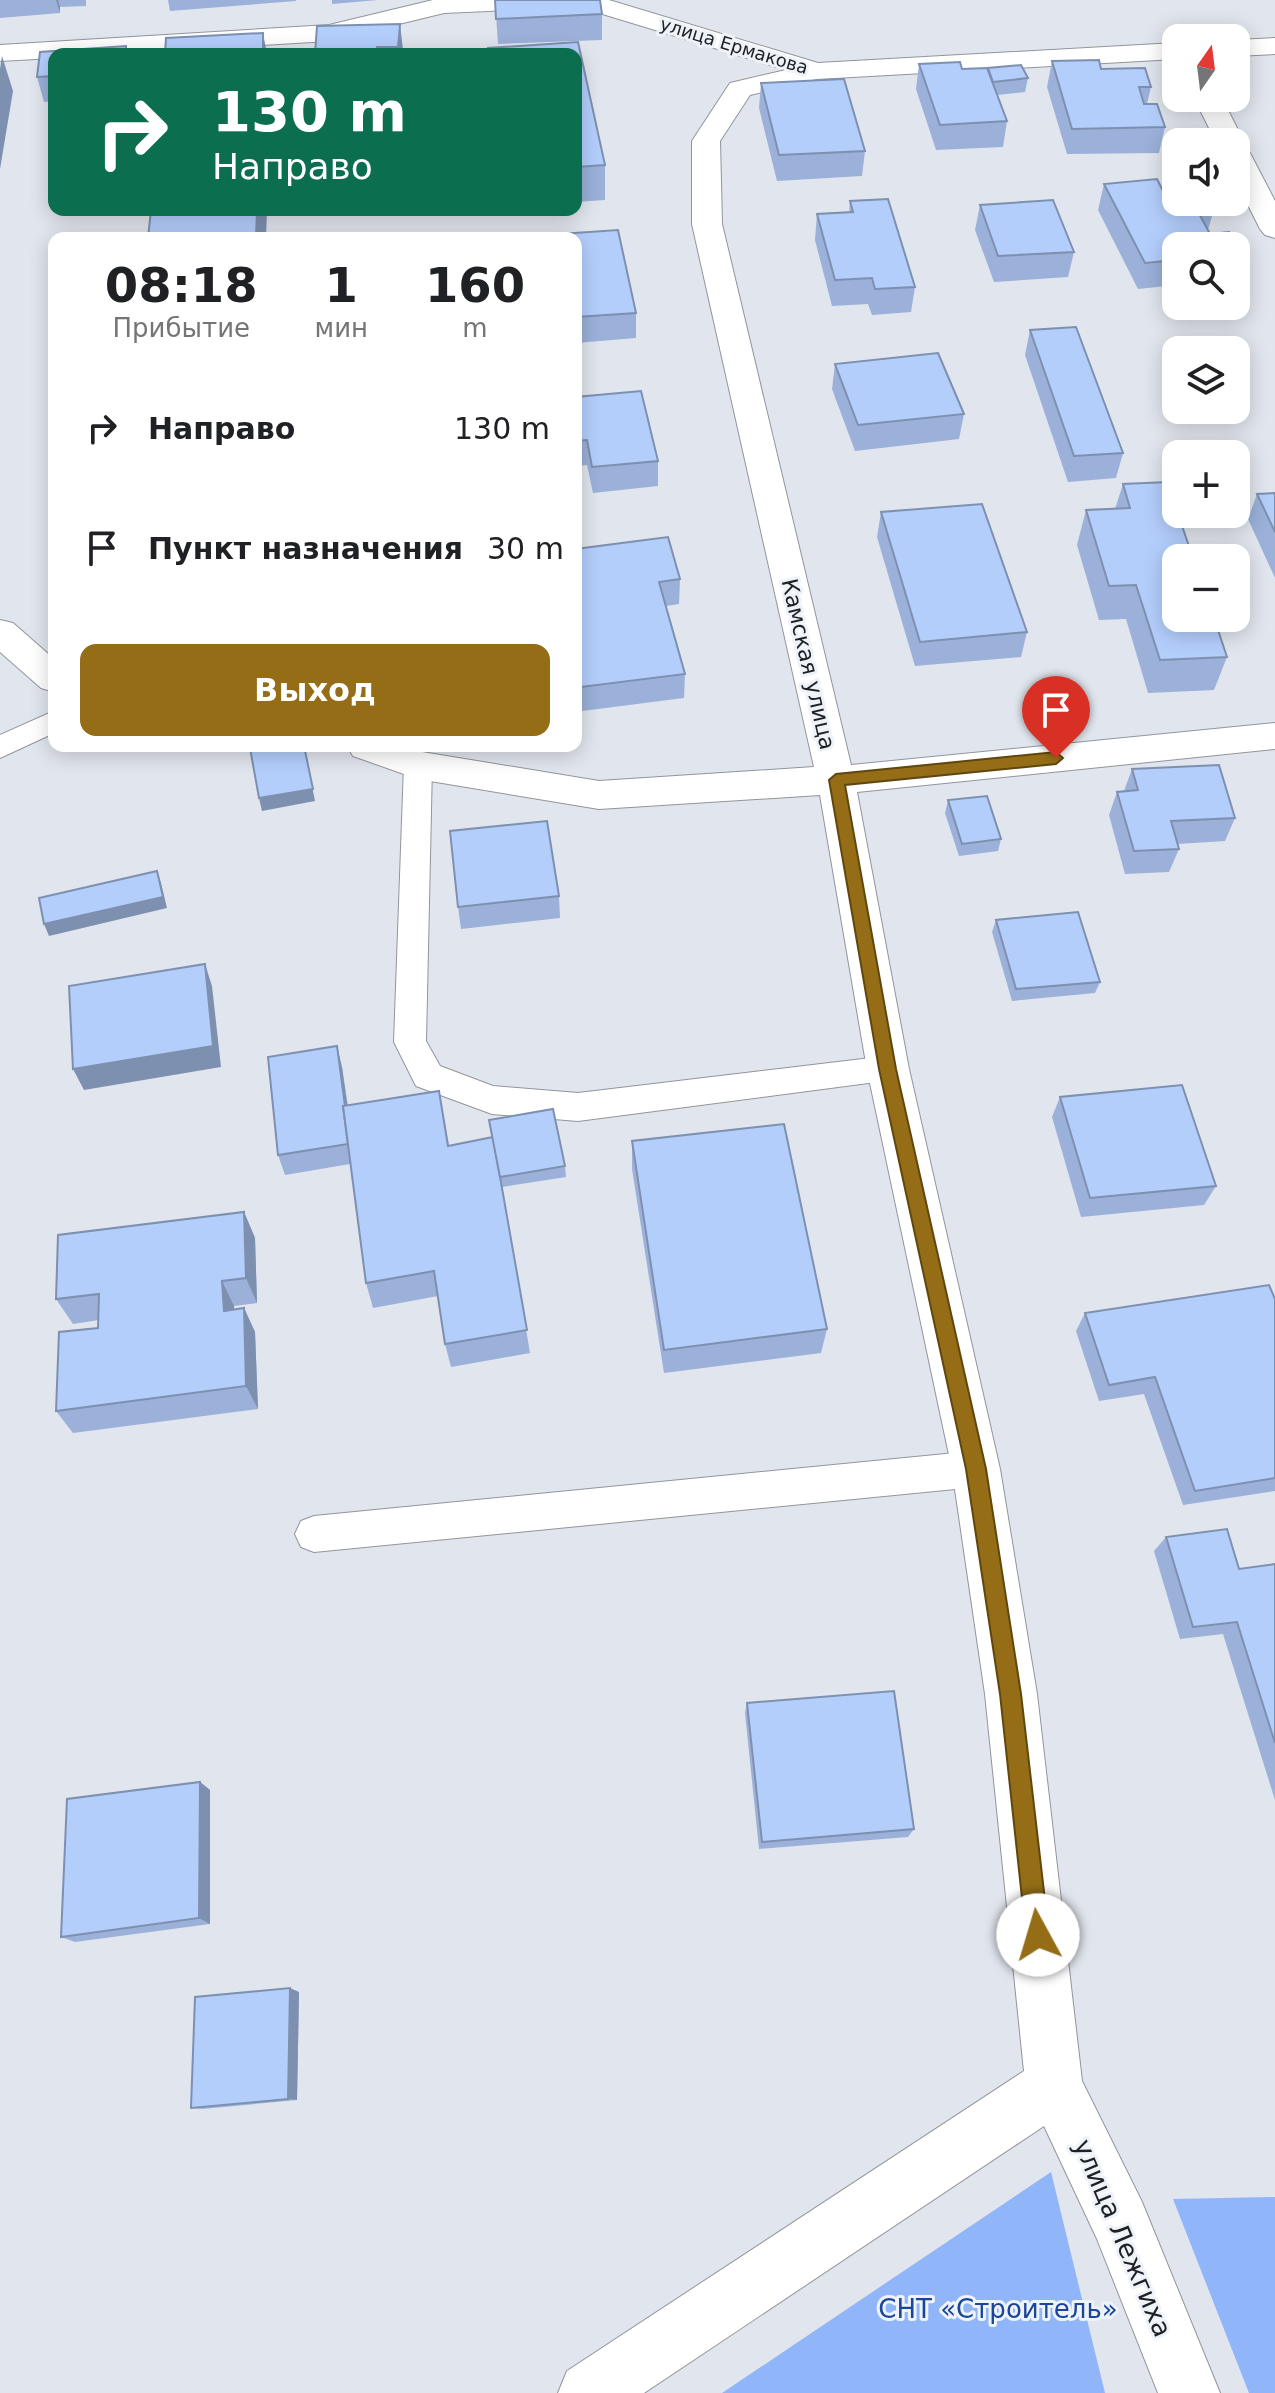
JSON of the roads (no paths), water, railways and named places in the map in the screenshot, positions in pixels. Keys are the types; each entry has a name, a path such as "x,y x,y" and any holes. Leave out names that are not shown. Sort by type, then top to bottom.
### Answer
{"street":[{"path":"82,48 329,33 444,5 554,0"},
{"name":"улица Ермакова","path":"582,0 817,71 1162,52"},
{"path":"1250,47 1275,46"},
{"path":"0,53 48,50"},
{"name":"Камская улица","path":"817,71 740,89 706,141 707,224 836,780 888,1069 976,1469 1011,1694 1054,2085"},
{"path":"1250,180 1275,229"},
{"path":"0,632 48,674"},
{"path":"382,752 418,765 599,795 836,780 1275,736"},
{"path":"589,2393 1054,2085"},
{"name":"улица Лежгиха","path":"1054,2085 1121,2223 1189,2393"}],"lane":[{"path":"0,747 48,724"},
{"path":"418,765 410,1042 428,1076 492,1100 578,1107 888,1069"},
{"path":"314,1534 976,1469"}],"park label":[{"name":"СНТ «Строитель»","path":"998,2309"}]}
